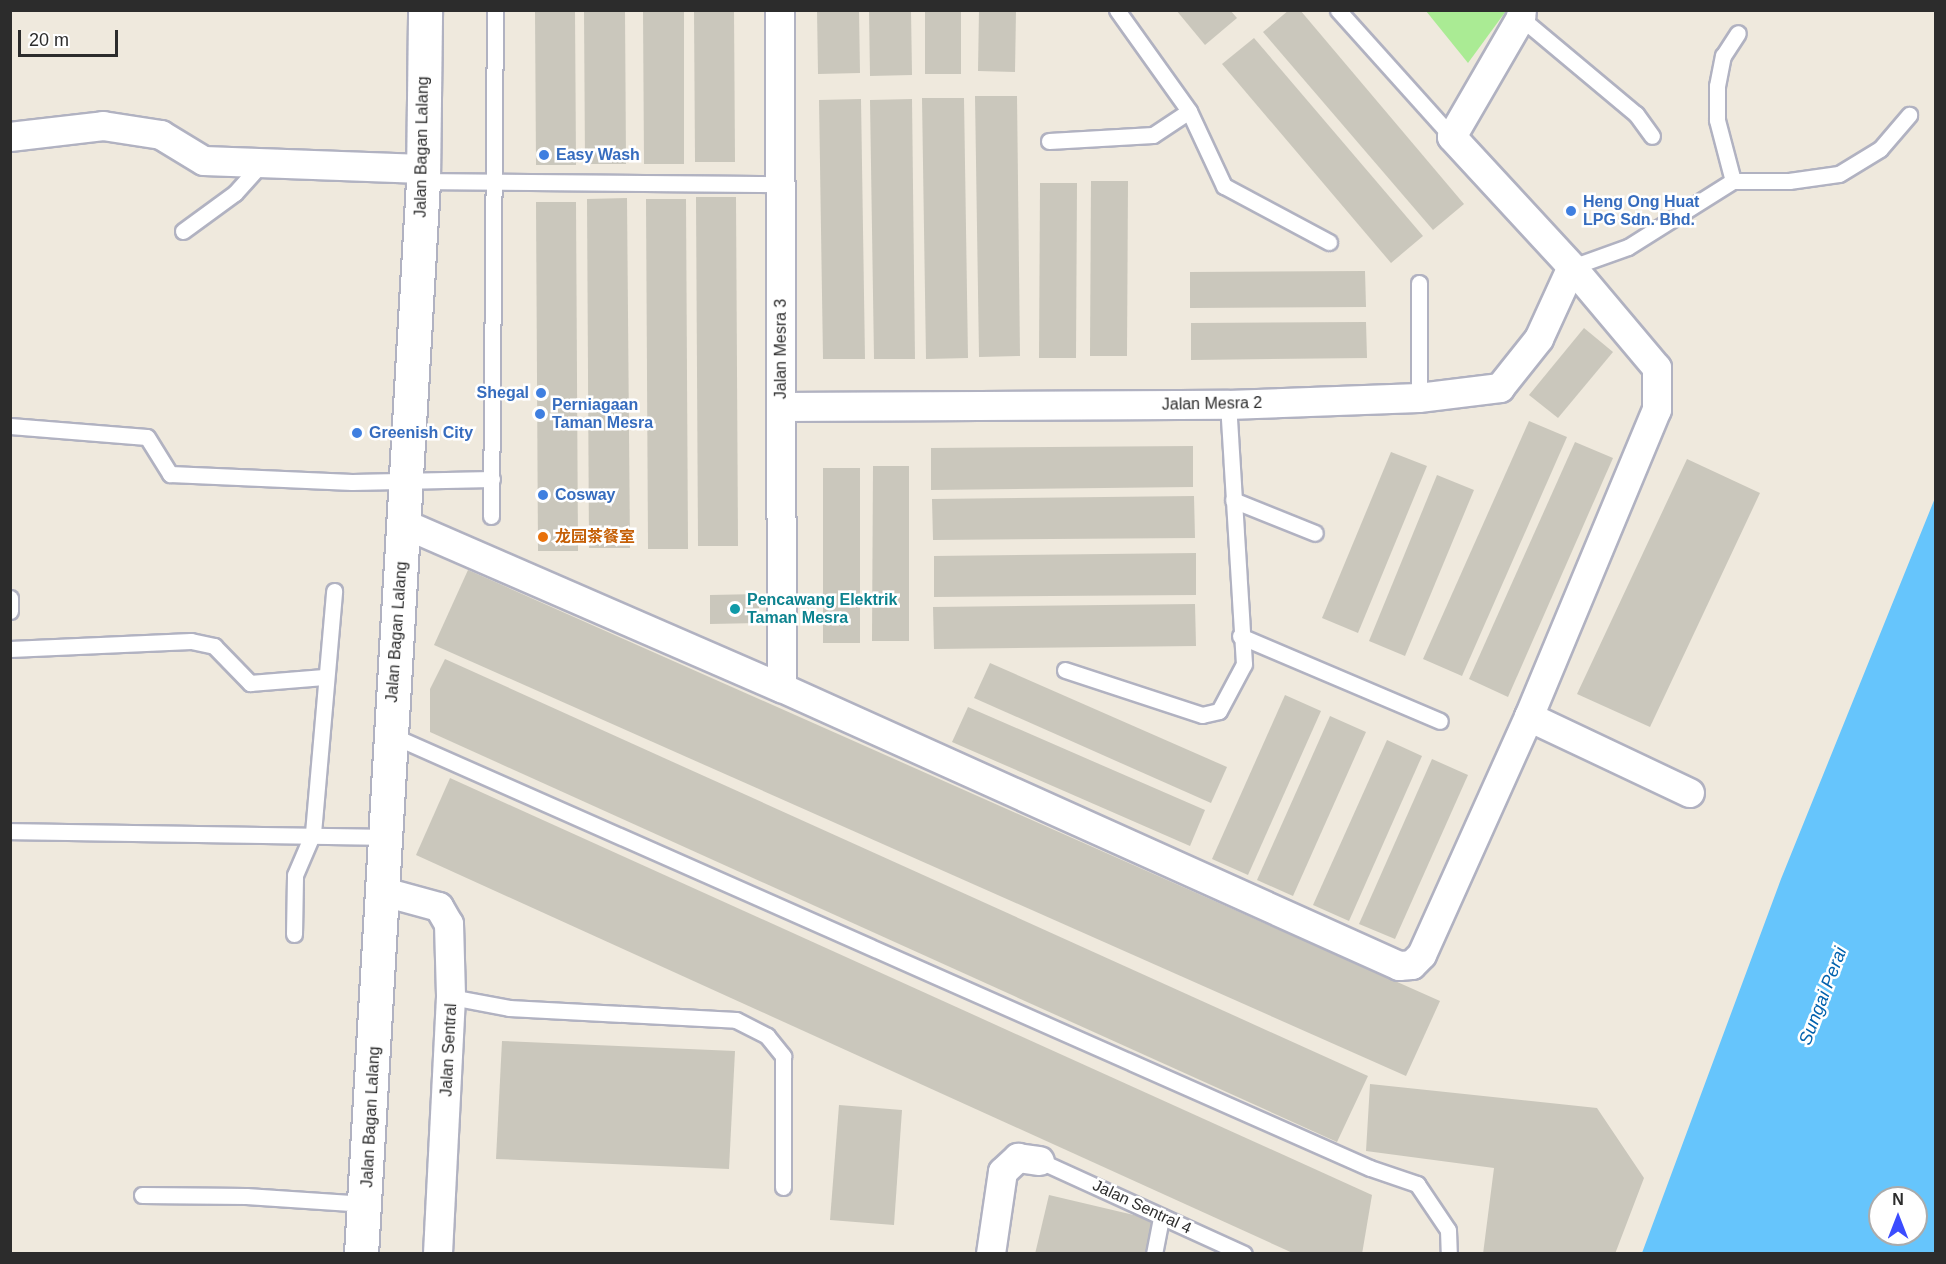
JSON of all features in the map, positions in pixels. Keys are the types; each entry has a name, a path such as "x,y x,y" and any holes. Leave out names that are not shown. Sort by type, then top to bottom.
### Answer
{"main road":[{"name":"Jalan Bagan Lalang","path":"361,1254 366,1204 384,892 385,837 423,175 425,10"}],"street":[{"name":"Jalan Mesra 3","path":"780,10 782,688"},
{"path":"404,524 782,688 1399,966 1412,965 1422,955 1529,717 1658,410 1658,368 1572,267 1452,136 1521,14"},
{"path":"10,137 103,126 161,135 204,161 423,175"},
{"name":"Jalan Mesra 2","path":"781,407 1228,405 1419,398 1500,388 1539,339 1572,267"},
{"path":"1529,717 1690,793"},
{"name":"Jalan Sentral","path":"384,892 439,907 449,924 452,997 438,1254"},
{"path":"991,1254 1003,1172 1018,1158 1040,1161"}],"lane":[{"path":"491,516 496,182 495,10"},
{"path":"1117,10 1189,111 1224,186 1329,242"},
{"path":"1338,10 1452,136"},
{"path":"1521,14 1636,114 1653,136"},
{"path":"1733,181 1717,120 1717,86 1723,56 1738,33"},
{"path":"1049,141 1153,135 1189,111"},
{"path":"1572,267 1628,247 1733,181 1789,181 1839,174 1880,149 1908,115"},
{"path":"183,231 235,193 260,165"},
{"path":"423,175 496,182 780,184"},
{"path":"1419,283 1419,398"},
{"path":"1065,670 1202,715 1219,711 1244,664 1240,636 1228,405"},
{"path":"10,426 147,437 170,474 352,483 492,479"},
{"path":"1233,500 1315,533"},
{"path":"294,934 295,875 313,833 324,677 334,591"},
{"path":"10,598 10,611"},
{"path":"1240,636 1440,721"},
{"path":"10,649 191,641 214,646 250,683 324,677"},
{"path":"391,735 1370,1168 1418,1184 1448,1230 1449,1254"},
{"path":"10,831 313,833 385,837"},
{"path":"452,997 509,1008 736,1020 767,1036 783,1056 783,1187"},
{"name":"Jalan Sentral 4","path":"1040,1161 1244,1254"},
{"path":"142,1195 246,1196 366,1204"},
{"path":"1154,1254 1161,1217"}],"green space":[{"path":"1426,11 1506,11 1468,63"}],"water":[{"name":"Sungai Perai","path":"1935,498 1935,1253 1642,1253 1781,879"}],"building":[{"path":"535,10 575,10 576,165 536,165"},
{"path":"584,10 625,10 626,164 585,164"},
{"path":"643,10 684,10 684,164 644,164"},
{"path":"694,10 734,10 735,162 695,162"},
{"path":"817,10 859,10 860,73 818,74"},
{"path":"869,10 911,10 912,75 870,76"},
{"path":"925,10 961,10 961,74 925,74"},
{"path":"979,10 1016,10 1015,72 978,71"},
{"path":"1176,10 1230,10 1237,18 1205,45"},
{"path":"1289,10 1300,10 1464,204 1433,230 1263,32"},
{"path":"1254,38 1423,236 1391,263 1222,64"},
{"path":"975,96 1017,96 1020,356 979,357"},
{"path":"922,98 964,98 968,358 926,359"},
{"path":"861,99 865,359 823,359 819,100"},
{"path":"912,99 915,359 874,359 870,100"},
{"path":"1091,181 1128,181 1127,356 1090,356"},
{"path":"1040,183 1077,183 1076,358 1039,358"},
{"path":"696,197 736,197 738,546 698,546"},
{"path":"627,198 630,548 589,548 587,199"},
{"path":"646,199 686,199 688,549 648,549"},
{"path":"536,202 576,202 578,551 538,551"},
{"path":"1365,271 1366,307 1190,308 1190,272"},
{"path":"1366,322 1367,358 1191,360 1191,323"},
{"path":"1584,328 1613,352 1558,418 1529,395"},
{"path":"1529,421 1567,437 1462,676 1423,659"},
{"path":"1575,442 1613,458 1508,697 1469,679"},
{"path":"1193,446 1193,487 931,490 931,448"},
{"path":"1391,452 1427,466 1358,633 1322,618"},
{"path":"1687,459 1760,493 1650,727 1577,694"},
{"path":"873,466 909,466 909,641 872,641"},
{"path":"823,468 860,468 860,643 823,643"},
{"path":"1437,475 1474,490 1405,656 1369,641"},
{"path":"1194,496 1195,538 933,540 932,499"},
{"path":"1196,553 1196,595 934,597 934,556"},
{"path":"468,570 1440,1001 1406,1076 434,645"},
{"name":"Pencawang Elektrik Taman Mesra","path":"759,594 759,623 710,624 710,595"},
{"path":"1195,604 1196,646 934,649 933,607"},
{"path":"445,659 1368,1076 1337,1142 430,732 430,689"},
{"path":"990,663 1227,767 1211,803 974,698"},
{"path":"1285,695 1321,711 1248,875 1212,859"},
{"path":"968,707 1205,810 1190,846 952,742"},
{"path":"1330,716 1366,732 1293,896 1257,880"},
{"path":"1387,740 1422,756 1349,921 1313,905"},
{"path":"1432,759 1468,775 1395,939 1359,924"},
{"path":"450,778 1372,1195 1362,1254 1295,1254 416,855"},
{"path":"502,1041 735,1051 729,1169 496,1159"},
{"path":"1370,1084 1597,1108 1644,1178 1615,1254 1483,1254 1494,1168 1366,1151"},
{"path":"839,1105 902,1110 894,1225 830,1220"},
{"path":"1049,1195 1155,1220 1147,1254 1035,1254"}],"place":[{"name":"Easy Wash","path":"544,155"},
{"name":"Heng Ong Huat LPG Sdn. Bhd.","path":"1571,211"},
{"name":"Shegal","path":"541,393"},
{"name":"Perniagaan Taman Mesra","path":"540,414"},
{"name":"Greenish City","path":"357,433"},
{"name":"Cosway","path":"543,495"},
{"name":"龙园茶餐室","path":"543,537"},
{"name":"Pencawang Elektrik Taman Mesra","path":"735,609"}]}
